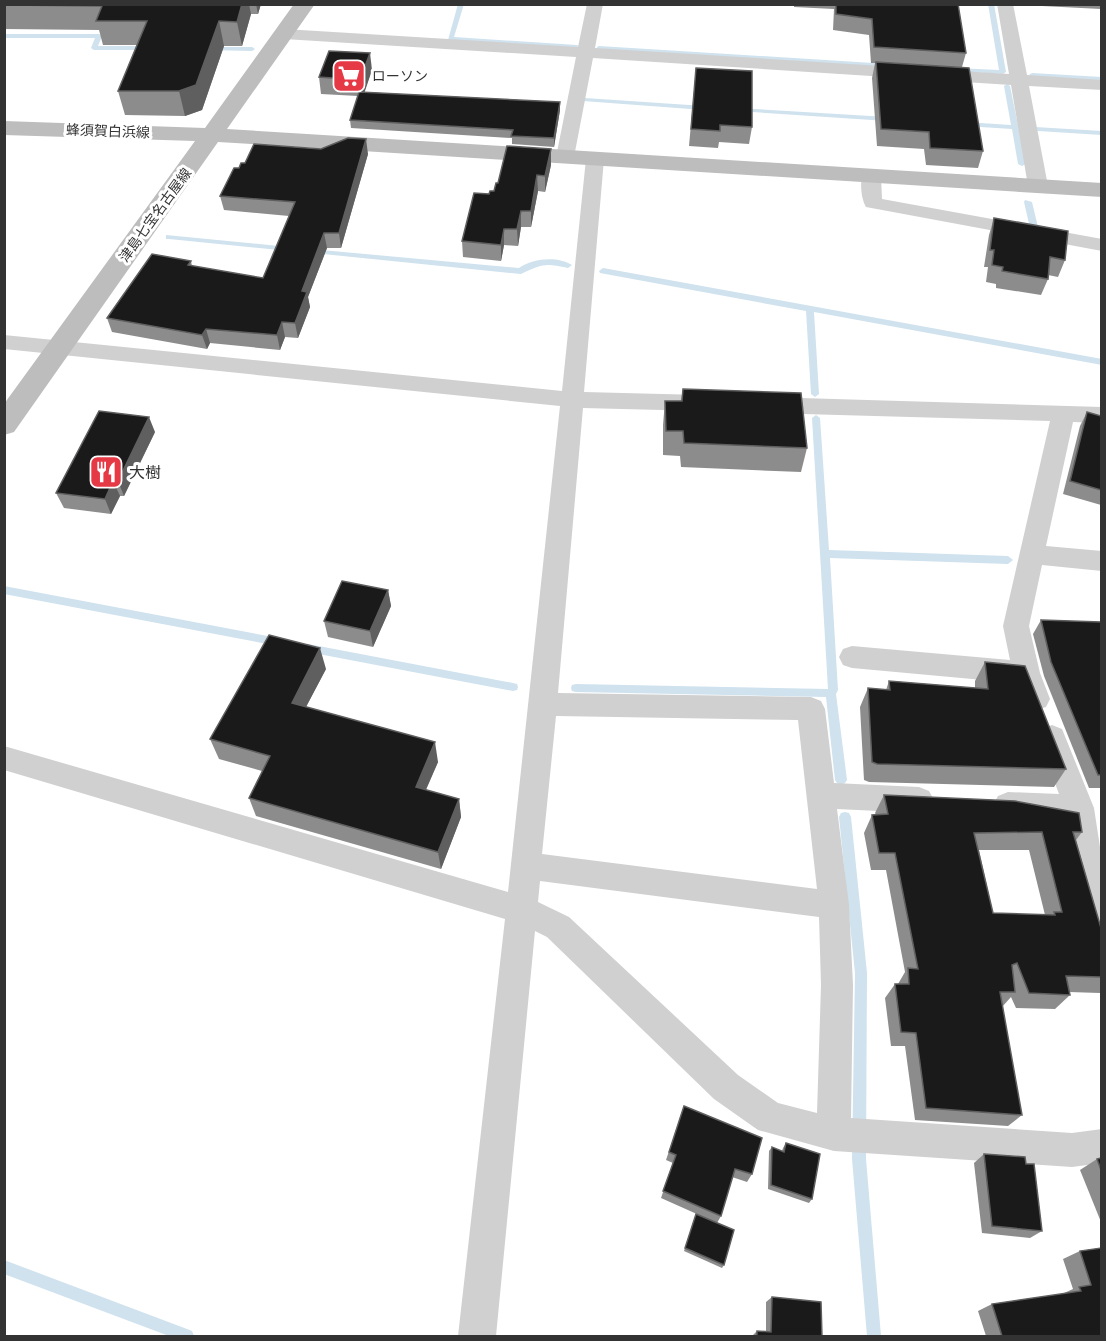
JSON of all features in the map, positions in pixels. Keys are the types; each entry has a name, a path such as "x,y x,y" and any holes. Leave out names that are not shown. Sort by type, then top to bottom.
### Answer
{"main road":[{"name":"津島七宝名古屋線","path":"4,425 305,4"},
{"name":"蜂須賀白浜線","path":"4,128 212,135 1101,190"}],"street":[{"path":"565,157 595,4"},
{"path":"1005,4 1038,186"},
{"path":"284,34 1101,85"},
{"path":"477,1336 543,704 595,159"},
{"path":"871,176 873,202 1101,245"},
{"path":"4,342 573,400 1101,415"},
{"path":"1063,414 1016,627 1026,673 1078,808 1086,858 1101,915"},
{"path":"1032,554 1101,561"},
{"path":"852,657 1026,673"},
{"path":"543,704 811,709 834,905 841,1134"},
{"path":"4,758 522,910 558,927 726,1087 770,1119 841,1134 1072,1150 1101,1146"},
{"path":"821,795 950,802"},
{"path":"985,804 1078,808"},
{"path":"526,866 834,905"}],"building":[{"path":"4,4 242,4 237,22 219,21 196,85 179,91 118,91 147,21 96,21 102,6"},
{"path":"836,4 958,4 966,53 874,47 872,19 836,14"},
{"path":"329,51 370,53 360,80 319,77"},
{"path":"876,62 969,68 983,151 930,148 929,132 881,129"},
{"path":"696,68 752,71 752,127 720,125 720,131 691,129"},
{"path":"359,92 560,102 554,138 511,136 513,130 350,120"},
{"path":"348,138 366,139 339,233 324,233 302,291 307,292 295,323 282,322 277,335 206,329 202,335 107,318 152,254 191,261 188,265 263,278 295,202 220,196 234,168 239,168 241,163 245,163 254,144 321,149"},
{"path":"507,146 551,149 545,176 537,175 531,211 521,211 517,229 504,229 501,245 462,241 474,193 489,194 490,191 494,191"},
{"path":"994,218 1068,231 1065,260 1050,257 1048,279 1002,271 1003,267 992,265 994,250 990,250"},
{"path":"683,389 801,393 807,448 684,443 683,431 666,431 665,401 682,401"},
{"path":"99,411 149,417 118,481 113,481 105,499 56,493"},
{"path":"1087,412 1101,416 1101,490 1070,481"},
{"path":"342,581 388,590 370,631 324,621"},
{"path":"1041,620 1101,622 1101,775 1098,775 1051,662"},
{"path":"269,635 320,648 292,703 435,742 416,787 459,799 438,852 249,798 270,756 210,739"},
{"path":"985,662 1025,666 1066,769 877,764 872,762 868,688 890,690 889,681 988,689"},
{"path":"884,795 1015,801 1079,813 1082,832 1073,832 1101,928 1101,977 1066,976 1070,995 1029,993 1017,963 1012,965 1015,992 1000,992 1022,1115 926,1108 916,1033 901,1032 895,984 909,984 908,968 918,969 895,853 879,853 872,815 888,814","holes":["1042,832 1062,912 1054,912 1055,915 993,913 974,833"]},
{"path":"684,1106 762,1138 752,1174 735,1169 721,1216 663,1191 676,1155 669,1152"},
{"path":"786,1143 820,1154 812,1199 771,1185 772,1147 784,1152"},
{"path":"984,1154 1025,1157 1026,1164 1034,1164 1042,1231 992,1226"},
{"path":"1101,1158 1101,1170 1097,1159"},
{"path":"696,1214 734,1230 724,1265 685,1248"},
{"path":"1101,1248 1101,1336 1002,1336 992,1304 1081,1291 1079,1287 1091,1285 1080,1251"},
{"path":"772,1297 821,1302 822,1336 757,1336 757,1331 771,1332"}],"waterway":[{"path":"461,4 450,39 577,47"},
{"path":"956,70 1003,72 991,4"},
{"path":"4,36 99,36 94,48 149,48"},
{"path":"599,48 889,66"},
{"path":"209,49 252,49"},
{"path":"1032,75 1102,79"},
{"path":"1007,86 1015,127"},
{"path":"585,100 704,108"},
{"path":"738,110 887,119"},
{"path":"965,124 1015,127"},
{"path":"1015,127 1022,164"},
{"path":"1038,129 1102,133"},
{"path":"1028,202 1034,228 1042,230"},
{"path":"169,237 289,249"},
{"path":"313,251 521,271 537,263 550,262 568,265"},
{"path":"603,271 1102,362"},
{"path":"810,309 815,394"},
{"path":"816,418 825,554"},
{"path":"825,554 1008,560"},
{"path":"825,554 833,690 831,693"},
{"path":"4,590 278,642"},
{"path":"308,648 513,687"},
{"path":"576,688 831,693"},
{"path":"831,693 841,780"},
{"path":"845,817 861,973 859,1159 874,1336"},
{"path":"4,1267 187,1336"}],"place":[{"name":"ローソン","path":"349,76"},
{"name":"大樹","path":"106,472"}]}
